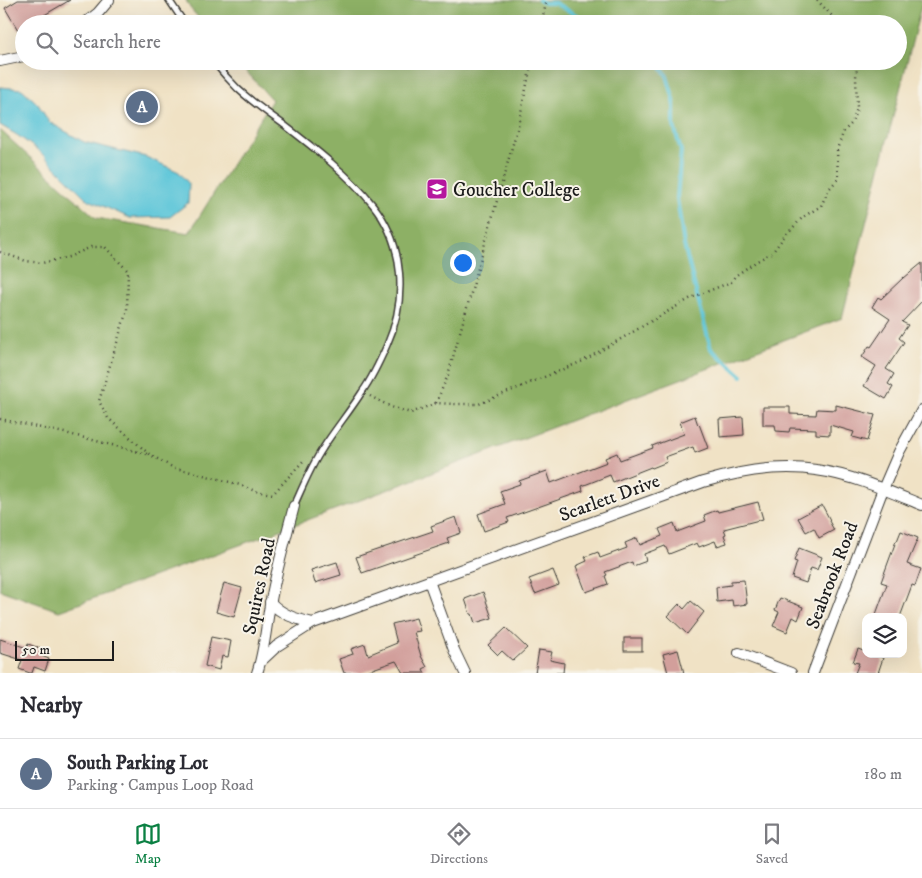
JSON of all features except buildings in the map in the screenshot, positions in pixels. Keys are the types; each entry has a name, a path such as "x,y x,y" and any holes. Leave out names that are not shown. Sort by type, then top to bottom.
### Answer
{"street":[{"path":"94,15 109,0"},
{"path":"0,60 15,58"},
{"name":"Seabrook Road","path":"813,673 883,488 915,420 922,410"},
{"name":"Scarlett Drive","path":"262,661 277,646 313,623 702,482 737,473 790,468 816,470 883,488 922,505"},
{"name":"Squires Road","path":"257,673 262,661 270,602 294,506"},
{"path":"429,581 454,650 465,673"},
{"path":"270,602 285,615 313,623"},
{"path":"738,653 791,673"}],"lane":[{"path":"169,0 179,15"},
{"path":"221,70 239,89 350,181 373,206 385,223 397,256 400,288 399,306 396,323 387,345 362,393 321,450 294,506"}],"path":[{"path":"543,15 547,0"},
{"path":"817,0 831,15"},
{"path":"436,403 448,375 518,126 530,70"},
{"path":"362,393 391,407 411,413 436,403 479,404 583,361 691,298 731,282 735,276 756,261 772,253 784,236 803,217 821,206 828,189 838,179 837,149 844,131 852,123 857,108 857,70"},
{"path":"0,252 26,261 42,263 69,257 91,247 105,247 128,271 127,310 98,401 108,418 149,454 172,468 219,479 255,491 273,494 303,460 321,450"},
{"path":"0,419 149,454"}],"green space":[{"name":"Goucher College","path":"186,0 922,0 907,62 907,15 196,15"},
{"name":"Goucher College","path":"245,70 905,70 842,318 289,527 59,611 0,590 0,130 96,218 189,233 272,100"}],"water":[{"path":"0,87 22,89 38,104 49,122 84,142 146,157 179,172 189,184 188,203 170,217 130,218 87,199 38,150 0,125"}],"waterway":[{"path":"539,0 544,3 555,3 576,15"},
{"path":"663,70 667,76 674,100 674,126 681,151 677,198 684,245 711,349 742,376"}],"place":[{"name":"South Parking Lot","path":"142,107"},
{"name":"Goucher College","path":"437,189"}]}
